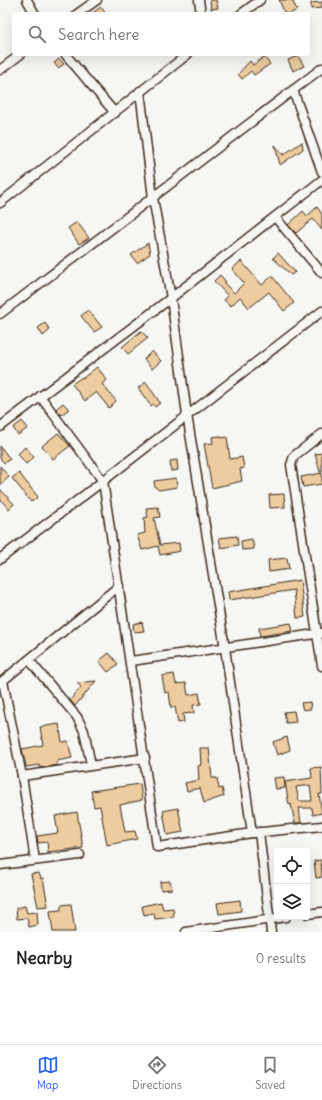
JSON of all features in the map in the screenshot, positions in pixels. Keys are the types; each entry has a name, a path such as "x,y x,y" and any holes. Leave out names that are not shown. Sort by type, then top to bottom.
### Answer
{"street":[{"path":"27,0 34,12"},
{"path":"80,12 97,0"},
{"path":"198,0 201,12"},
{"path":"244,12 260,0"},
{"path":"0,70 18,56"},
{"path":"67,56 115,113"},
{"path":"0,203 185,56"},
{"path":"0,314 322,68"},
{"path":"293,90 322,172"},
{"path":"140,91 153,198 171,298 187,415 256,832 271,932"},
{"path":"0,427 171,298 322,180"},
{"path":"275,217 322,273"},
{"path":"0,559 322,311"},
{"path":"40,396 103,481 131,660 157,847 256,832 322,826"},
{"path":"322,434 294,456 291,462 319,634 322,666"},
{"path":"35,860 22,776 2,682 119,586"},
{"path":"131,660 319,634"},
{"path":"29,660 72,710 81,724 91,765"},
{"path":"22,776 145,758"},
{"path":"0,865 80,855"},
{"path":"310,914 322,912"},
{"path":"186,932 274,918"}],"building":[{"path":"210,0 216,0 218,8 211,9"},
{"path":"279,0 292,0 297,10 293,12 284,12"},
{"path":"322,2 322,8 311,9 311,3"},
{"path":"101,7 105,12 94,12"},
{"path":"298,56 304,66 293,71 288,60"},
{"path":"264,57 270,64 254,75 251,71 242,79 238,74 250,61 253,65"},
{"path":"59,59 64,64 58,68 54,63"},
{"path":"302,142 303,149 280,165 275,145 283,155"},
{"path":"317,207 322,214 322,230 313,219 296,233 288,225 303,211 307,216"},
{"path":"77,222 89,238 79,244 68,228"},
{"path":"148,243 150,254 137,263 131,255"},
{"path":"278,253 295,272 291,275 273,258"},
{"path":"241,261 262,285 272,276 294,303 284,311 269,292 249,308 240,297 231,306 224,300 228,296 214,281 220,275 226,282 224,283 234,293 244,283 232,269"},
{"path":"88,310 102,327 94,332 81,316"},
{"path":"45,323 50,330 43,336 38,328"},
{"path":"141,331 148,338 128,354 122,347"},
{"path":"152,351 161,361 152,369 144,359"},
{"path":"97,367 107,380 102,384 116,401 109,408 96,392 85,401 72,384 82,377 83,378"},
{"path":"146,382 160,403 155,407 153,404 151,406 138,388"},
{"path":"63,403 69,409 61,415 56,409"},
{"path":"22,421 28,428 18,435 13,428"},
{"path":"58,433 70,446 53,459 42,446"},
{"path":"220,436 221,438 227,437 230,459 242,457 244,468 240,469 242,481 212,488 204,444 213,443 212,437"},
{"path":"0,446 10,459 4,463 0,458"},
{"path":"25,447 34,457 26,464 18,454"},
{"path":"322,453 322,472 320,472 315,454"},
{"path":"177,460 178,470 171,471 170,461"},
{"path":"0,466 9,477 0,485"},
{"path":"19,473 38,497 31,502 12,478"},
{"path":"322,473 322,484 303,487 301,477"},
{"path":"176,478 177,487 159,490 155,487 154,481"},
{"path":"0,489 14,504 9,509 0,499"},
{"path":"284,494 285,507 270,508 269,495"},
{"path":"158,507 160,517 154,518 160,545 179,543 180,551 160,555 158,546 142,550 137,535 145,533 144,518 148,517 146,508"},
{"path":"237,536 238,545 221,548 219,538"},
{"path":"252,539 254,549 242,550 241,541"},
{"path":"287,558 289,569 269,572 268,560"},
{"path":"300,580 305,617 297,618 294,590 229,600 228,592"},
{"path":"142,622 144,631 134,632 133,624"},
{"path":"291,623 293,631 260,636 259,628"},
{"path":"109,653 118,664 108,672 99,661"},
{"path":"174,674 176,684 186,683 188,695 199,693 201,704 193,705 194,713 183,714 184,722 178,723 175,707 171,708 169,692 165,693 162,676"},
{"path":"96,681 75,706 70,700 81,687 77,683"},
{"path":"310,702 311,709 303,710 301,703"},
{"path":"294,711 296,722 286,723 284,712"},
{"path":"59,724 62,742 68,741 72,758 57,761 57,765 40,768 40,765 26,767 22,749 43,745 40,727"},
{"path":"287,737 290,750 277,755 273,742"},
{"path":"200,748 209,748 212,778 217,778 219,789 222,788 224,796 204,803 200,788 187,791 185,783 199,780 198,766 201,765"},
{"path":"321,767 322,794 319,794 322,813 313,815 312,808 299,808 301,823 295,823 291,804 289,805 285,782 312,778 311,768","holes":["310,785 312,801 299,801 296,787"]},
{"path":"284,777 285,788 276,789 274,778"},
{"path":"140,784 142,800 120,805 125,832 135,831 137,839 107,845 100,806 94,807 91,791"},
{"path":"178,808 183,832 167,835 163,811"},
{"path":"77,812 83,848 48,852 47,842 38,843 37,836 58,833 55,816"},
{"path":"321,860 322,877 316,878 314,861"},
{"path":"39,873 41,879 43,878 48,906 38,907 31,874"},
{"path":"170,881 172,889 161,890 160,882"},
{"path":"240,900 241,911 219,914 217,903"},
{"path":"161,902 163,909 173,908 174,917 155,919 154,913 144,915 142,906"},
{"path":"71,904 75,932 53,932 50,911 61,910 61,905"},
{"path":"25,906 27,913 37,912 38,925 29,927 27,918 17,919 16,908"}]}
